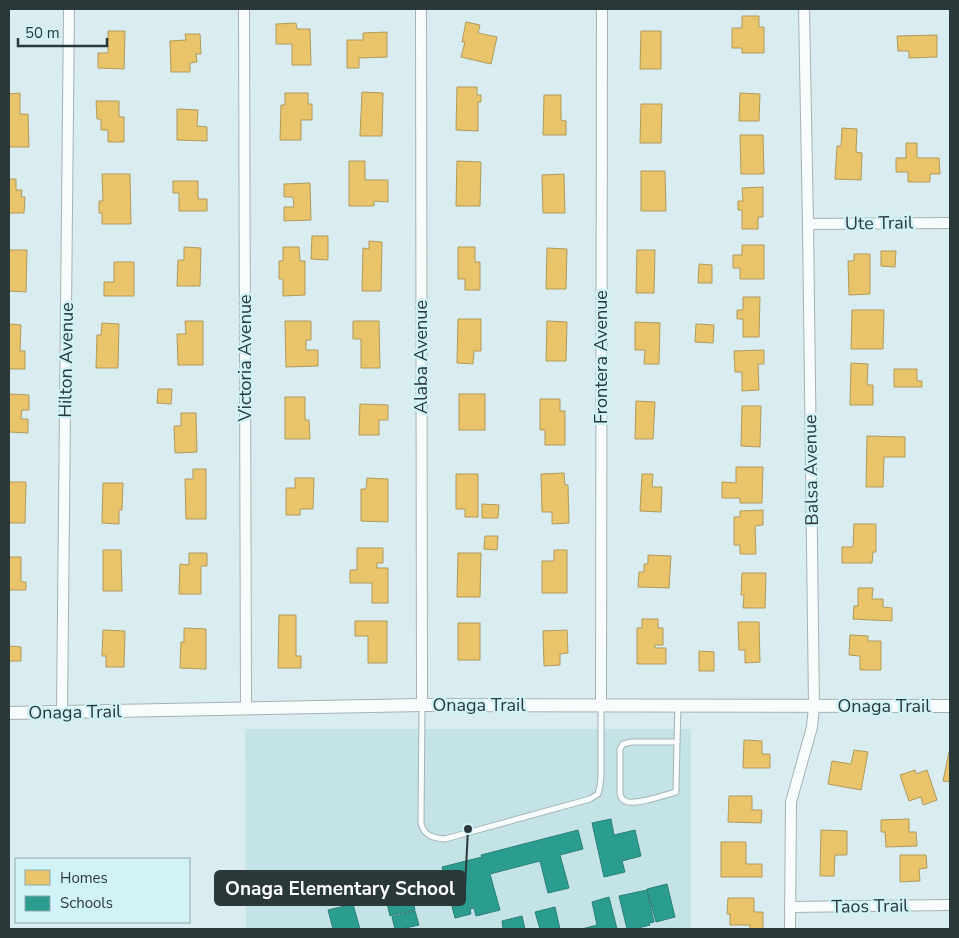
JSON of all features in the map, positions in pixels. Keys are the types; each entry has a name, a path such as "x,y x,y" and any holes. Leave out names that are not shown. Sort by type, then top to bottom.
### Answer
{"street":[{"name":"Hilton Avenue","path":"62,712 69,9"},
{"name":"Victoria Avenue","path":"244,9 246,708"},
{"name":"Alaba Avenue","path":"421,9 422,705"},
{"name":"Frontera Avenue","path":"601,705 602,9"},
{"name":"Balsa Avenue","path":"790,929 791,802 812,727 814,706 804,9"},
{"name":"Ute Trail","path":"808,224 950,223"},
{"name":"Onaga Trail","path":"9,713 422,705 950,706"},
{"name":"Taos Trail","path":"790,907 950,905"}],"lane":[{"path":"422,705 422,829 429,835 445,839 590,799 598,794 601,776 601,705"},
{"path":"677,742 630,742 620,746 620,794 625,801 633,802 676,792 678,705"}],"shaded area":[{"path":"245,729 691,729 691,929 246,929"}],"building: Homes":[{"path":"742,16 759,16 759,27 764,27 764,53 742,53 742,48 732,48 732,28 742,28"},
{"path":"466,22 480,25 478,33 497,37 491,64 461,57 465,42 462,42"},
{"path":"296,23 297,29 310,29 311,65 292,65 292,44 276,44 276,24"},
{"path":"108,31 125,31 124,69 98,68 98,53 108,53"},
{"path":"641,31 661,31 661,69 640,69"},
{"path":"387,32 387,57 359,58 359,68 347,68 347,40 363,40 363,33"},
{"path":"185,34 200,34 201,54 196,54 197,62 190,63 190,72 171,72 170,41 186,40"},
{"path":"937,35 937,57 909,58 909,51 898,51 897,36"},
{"path":"457,87 477,87 477,95 481,95 481,102 478,102 478,131 456,130"},
{"path":"362,92 383,93 382,136 360,136"},
{"path":"20,93 20,114 28,114 29,147 9,147 9,94"},
{"path":"285,93 308,93 308,104 312,104 312,120 301,120 301,140 280,140 281,105 285,105"},
{"path":"740,93 760,94 759,121 739,121"},
{"path":"544,95 561,95 561,120 566,121 566,135 543,135"},
{"path":"96,101 119,101 119,117 124,117 124,142 108,142 108,130 101,130 101,119 97,119"},
{"path":"641,104 662,104 661,143 640,143"},
{"path":"177,109 198,110 197,126 207,127 207,141 177,140"},
{"path":"842,128 857,129 856,152 862,153 861,180 835,179 837,146 841,146"},
{"path":"740,135 763,135 764,174 741,174"},
{"path":"906,143 917,143 917,158 939,158 940,174 930,174 930,182 908,182 908,172 896,172 896,158 906,158"},
{"path":"349,161 365,161 365,180 388,180 388,202 374,201 374,206 349,206"},
{"path":"457,161 481,162 480,206 456,206"},
{"path":"641,171 665,171 666,211 641,211"},
{"path":"102,174 130,174 131,224 102,224 102,213 99,213 99,201 103,201"},
{"path":"564,174 565,213 543,213 542,175"},
{"path":"9,179 16,179 16,190 22,190 21,197 25,197 24,213 9,213"},
{"path":"173,181 198,181 198,199 207,199 207,211 179,211 179,193 173,193"},
{"path":"310,183 311,220 284,221 284,207 294,207 293,197 284,197 284,184"},
{"path":"763,187 763,217 758,217 758,229 742,229 742,210 738,210 738,201 743,201 742,188"},
{"path":"312,236 328,236 328,260 311,259"},
{"path":"369,241 382,242 381,291 362,291 363,248 369,249"},
{"path":"742,245 764,245 764,279 740,279 740,268 733,268 733,255 742,255"},
{"path":"184,247 201,248 200,286 177,286 178,260 184,260"},
{"path":"283,247 299,247 300,261 305,261 305,295 283,296 283,279 279,279 279,261 283,261"},
{"path":"458,247 475,247 475,262 480,262 480,290 465,290 465,279 458,279"},
{"path":"547,248 567,249 566,289 546,289"},
{"path":"9,250 27,250 26,292 9,291"},
{"path":"637,250 655,250 654,293 636,293"},
{"path":"881,251 896,251 895,267 881,266"},
{"path":"854,254 870,254 870,294 849,295 848,261 854,261"},
{"path":"114,262 134,262 134,296 104,296 104,282 114,282"},
{"path":"699,264 712,265 712,283 698,283"},
{"path":"743,297 760,297 759,337 743,337 743,319 737,319 737,310 743,310"},
{"path":"852,310 884,310 883,349 851,349"},
{"path":"458,319 481,319 481,351 474,351 473,364 457,363"},
{"path":"185,321 203,321 203,365 178,365 177,334 186,334"},
{"path":"285,321 311,321 311,340 306,340 306,350 318,350 318,366 286,367"},
{"path":"353,321 379,321 380,368 361,368 361,339 353,339"},
{"path":"547,321 567,322 566,361 546,361"},
{"path":"635,322 660,323 659,364 644,364 645,350 635,350"},
{"path":"102,323 119,324 118,368 96,368 97,335 101,335"},
{"path":"9,324 21,325 20,351 25,351 25,369 9,369"},
{"path":"696,324 714,325 713,343 695,342"},
{"path":"764,350 764,364 758,364 759,390 742,391 742,372 735,372 734,351"},
{"path":"851,363 868,364 867,385 873,385 873,405 850,405"},
{"path":"894,369 917,369 917,381 922,381 922,387 894,387"},
{"path":"158,389 172,389 171,404 157,403"},
{"path":"9,394 29,395 29,410 22,410 21,419 28,419 28,433 9,432"},
{"path":"459,394 485,394 485,430 459,430"},
{"path":"285,397 305,397 305,420 309,420 310,439 285,439"},
{"path":"540,399 560,399 560,411 565,411 565,445 545,445 545,430 540,430"},
{"path":"636,401 655,402 653,439 635,439"},
{"path":"360,404 388,405 388,420 379,420 379,435 359,435"},
{"path":"742,406 761,406 760,447 741,446"},
{"path":"181,413 196,413 197,452 175,453 174,426 181,426"},
{"path":"867,436 905,437 905,457 884,457 883,487 866,487"},
{"path":"736,467 763,467 762,503 740,503 740,498 722,498 722,482 736,483"},
{"path":"193,469 206,469 206,519 186,519 185,479 193,479"},
{"path":"564,473 565,485 568,485 569,523 552,524 552,512 542,512 541,474"},
{"path":"456,474 478,474 478,517 465,517 465,509 456,509"},
{"path":"642,474 653,474 652,487 662,487 661,512 640,511"},
{"path":"295,478 314,478 313,509 300,509 300,515 286,515 286,488 295,488"},
{"path":"367,478 388,479 388,522 361,521 361,489 366,489"},
{"path":"9,482 26,482 25,523 9,523"},
{"path":"103,483 123,483 122,510 119,510 119,524 102,523"},
{"path":"482,504 499,505 498,518 482,518"},
{"path":"763,510 763,525 755,526 756,554 740,554 740,545 734,545 734,517 740,517 740,511"},
{"path":"854,524 876,524 876,552 873,552 872,563 842,563 842,547 853,547"},
{"path":"485,536 498,536 497,550 484,549"},
{"path":"357,548 383,548 383,563 377,563 377,568 388,568 388,603 372,603 372,583 350,583 350,570 357,570"},
{"path":"103,550 121,550 122,591 103,591"},
{"path":"554,550 567,550 567,593 542,593 542,561 554,561"},
{"path":"189,553 207,553 207,566 201,566 201,594 179,594 180,564 189,565"},
{"path":"458,553 481,553 480,597 457,597"},
{"path":"648,555 671,556 669,588 638,587 639,572 644,572 644,564 648,564"},
{"path":"9,557 21,557 21,582 26,582 26,590 9,590"},
{"path":"742,573 766,573 765,608 743,608 744,595 741,595"},
{"path":"858,588 873,588 872,599 883,599 883,607 892,608 892,621 853,619 854,606 858,606"},
{"path":"279,615 296,615 296,656 301,656 301,668 278,668"},
{"path":"642,619 658,619 658,628 663,628 663,645 655,645 655,648 666,648 666,664 637,664 637,628 642,628"},
{"path":"355,621 387,621 387,663 368,663 368,636 355,636"},
{"path":"738,622 759,622 760,662 745,663 745,650 739,650"},
{"path":"458,623 480,623 480,660 458,660"},
{"path":"184,628 206,629 206,669 180,668 181,642 184,642"},
{"path":"103,630 125,631 124,667 106,667 106,656 102,656"},
{"path":"567,630 568,653 560,654 560,665 544,666 543,631"},
{"path":"850,635 868,636 868,641 881,641 881,670 860,670 860,656 849,655"},
{"path":"9,646 21,647 21,661 9,661"},
{"path":"699,651 714,652 714,671 699,671"},
{"path":"744,740 762,741 762,754 770,754 770,768 743,768"},
{"path":"854,750 868,752 861,790 828,784 832,761 851,764"},
{"path":"950,752 950,782 943,781"},
{"path":"915,770 916,774 927,770 937,800 923,805 921,797 909,801 900,775"},
{"path":"729,796 752,796 752,810 762,810 761,823 728,822"},
{"path":"909,819 909,832 916,832 917,846 886,847 885,832 881,832 881,820"},
{"path":"821,830 847,831 847,855 835,855 834,876 820,876"},
{"path":"721,842 746,842 746,864 762,864 762,877 721,877"},
{"path":"900,855 926,855 927,868 919,869 920,881 900,882"},
{"path":"728,898 754,898 754,912 763,912 763,929 750,929 750,925 730,925 730,914 727,914"}],"building: Schools":[{"path":"611,819 614,835 635,830 641,856 622,861 625,872 604,877 592,823"},
{"path":"578,830 583,849 560,855 569,888 548,893 540,861 490,874 500,910 476,916 474,908 470,909 471,914 455,918 442,867"},
{"path":"667,884 675,917 656,922 647,889"},
{"path":"647,890 654,922 649,923 650,925 627,929 619,896"},
{"path":"412,897 415,910 390,916 387,903"},
{"path":"609,897 617,929 582,929 597,925 592,902"},
{"path":"353,904 360,929 333,929 328,910"},
{"path":"555,907 560,929 540,929 535,912"},
{"path":"415,911 419,925 395,929 392,917"},
{"path":"522,916 525,929 503,929 502,921"}],"place":[{"name":"Onaga Elementary School","path":"468,829"}]}
